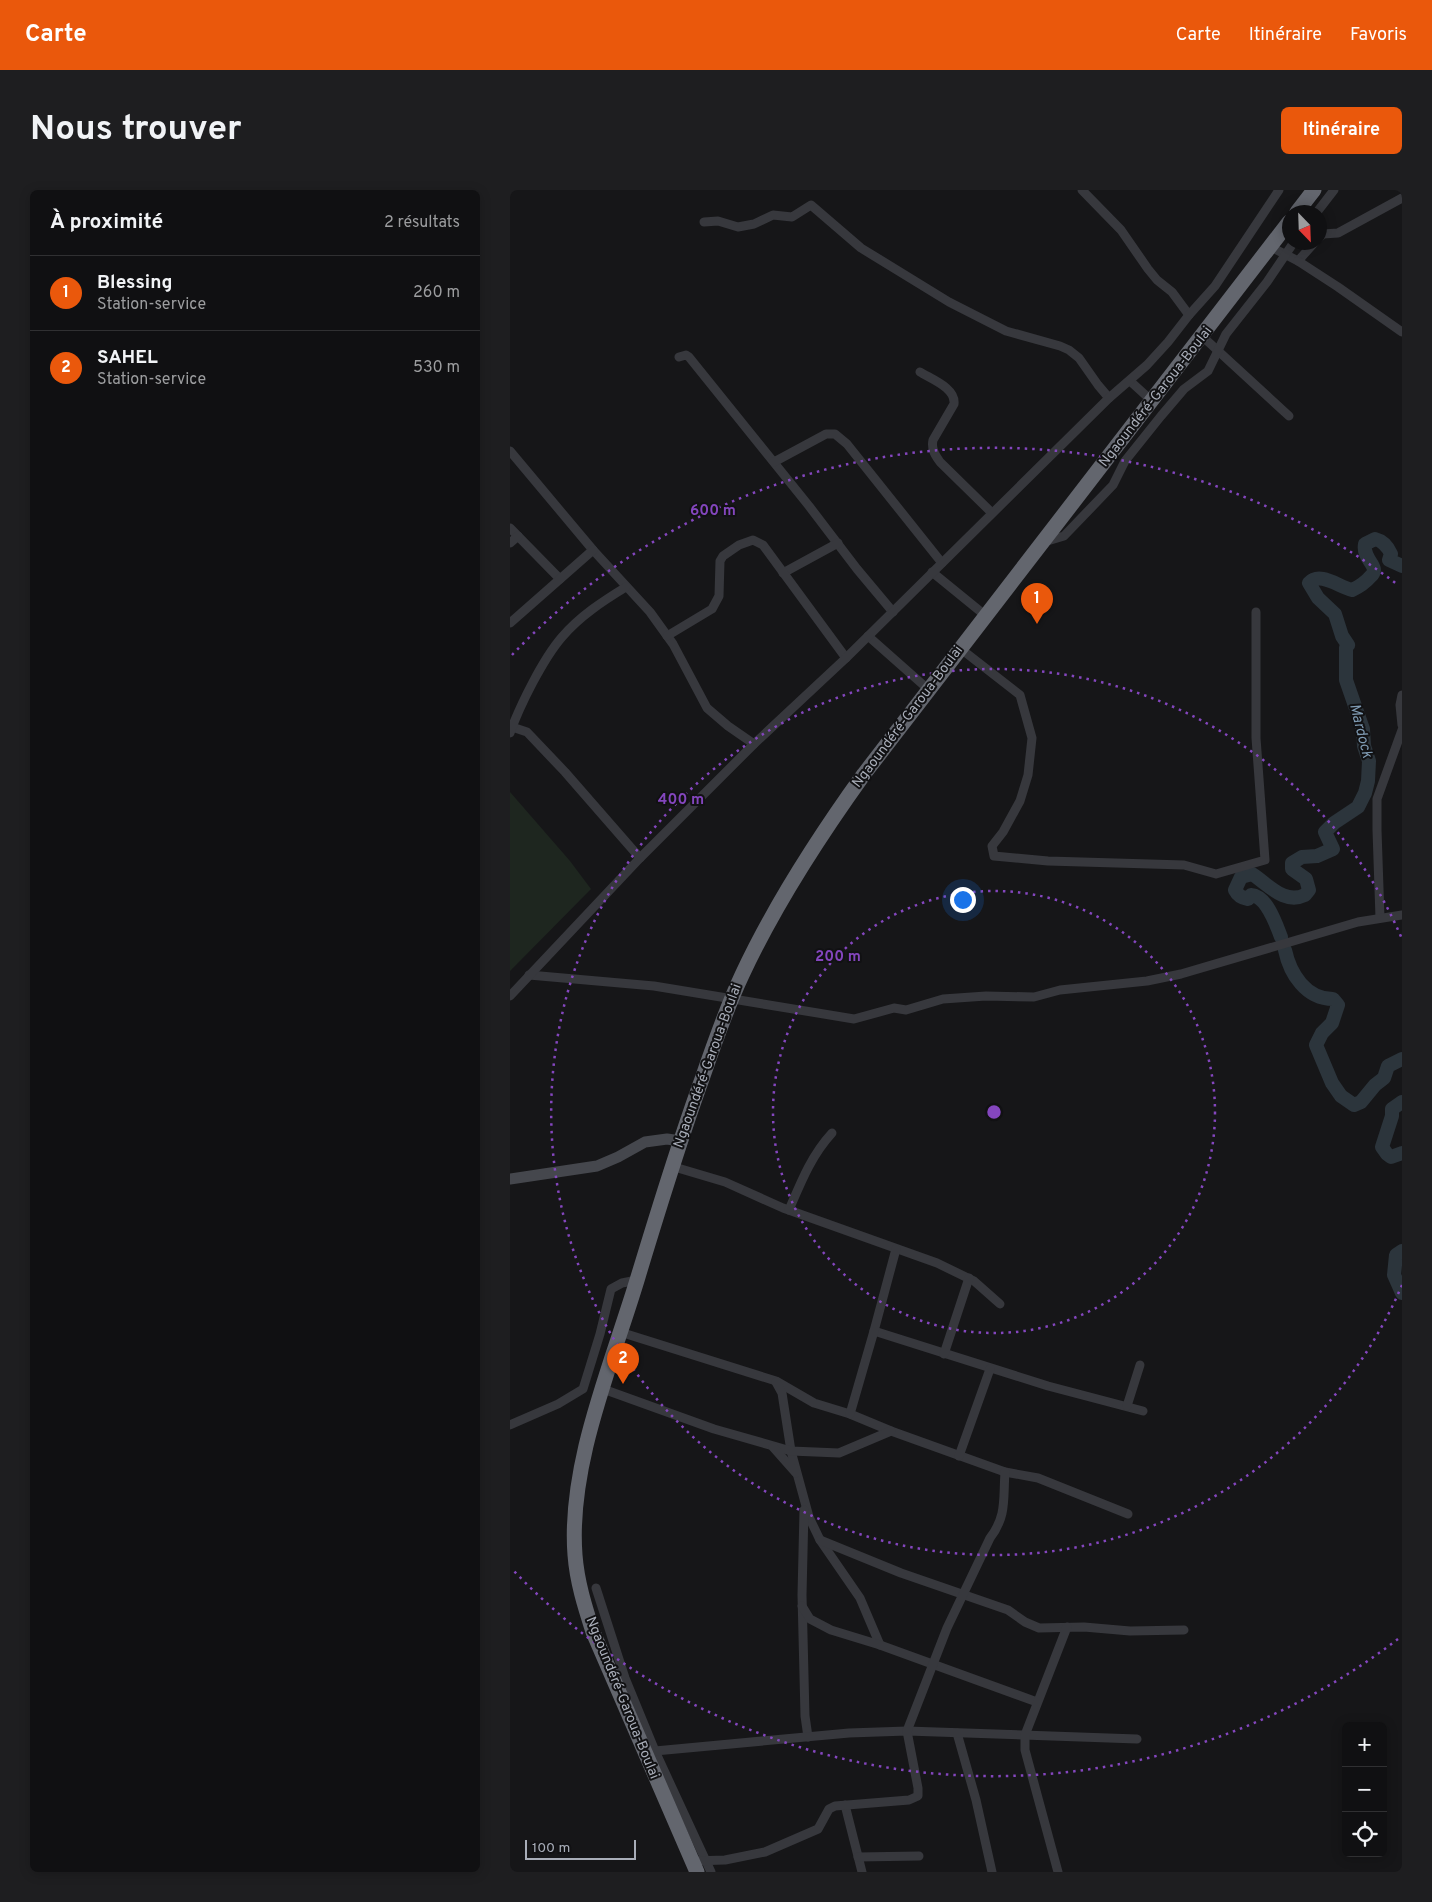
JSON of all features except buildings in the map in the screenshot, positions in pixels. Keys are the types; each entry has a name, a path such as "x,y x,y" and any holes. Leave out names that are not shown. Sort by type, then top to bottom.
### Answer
{"highway":[{"path":"1302,205 1314,190"},
{"name":"Ngaoundéré-Garoua-Boulai","path":"698,1865 663,1796 592,1632 580,1592 575,1556 574,1512 589,1436 620,1332 671,1166 717,1037 759,942 801,865 864,774 1282,233"}],"street":[{"path":"1082,190 1122,230 1148,269 1172,292 1188,315"},
{"path":"510,996 640,858 754,744 846,658 1168,342 1188,315 1215,286 1279,190"},
{"path":"1322,205 1334,190"},
{"path":"1327,234 1338,233 1402,198"},
{"path":"704,222 718,221 738,227 754,224 773,215 792,217 812,205 861,248 949,302 1006,331 1069,350 1079,358 1109,398"},
{"path":"1271,247 1286,254 1338,287 1402,332"},
{"path":"1043,542 1064,536 1112,485 1125,461 1184,389 1208,371 1226,334 1267,282 1289,250"},
{"path":"1298,262 1309,250"},
{"path":"1202,337 1218,349 1289,416"},
{"path":"679,357 689,357 893,612"},
{"path":"920,372 950,391 954,399 954,404 933,440 933,451 940,462 992,513"},
{"path":"1130,381 1152,401"},
{"path":"774,462 826,434 835,434 852,451 942,562"},
{"path":"510,451 593,550 650,612 668,636 693,679 707,708 728,726 754,744"},
{"path":"510,528 560,579"},
{"path":"510,543 518,536"},
{"path":"668,636 712,608 719,596 720,561 723,556 739,545 753,540 764,545 846,658"},
{"path":"783,573 838,544"},
{"path":"510,623 593,550"},
{"path":"932,572 986,616"},
{"path":"626,587 596,606 561,638 511,728 527,732 565,772 640,858"},
{"path":"960,649 1020,695 1032,738 1028,774 1020,801 1003,832 992,846 994,856 1048,861 1184,865 1216,874 1265,860 1256,738 1256,612"},
{"path":"868,636 929,690"},
{"path":"1402,695 1400,705 1402,725"},
{"path":"1380,918 1376,830 1377,798 1402,730"},
{"path":"530,975 654,986 854,1019 894,1008 906,1010 943,999 986,996 1034,997 1060,990 1147,981 1181,974 1358,922 1402,915"},
{"path":"789,1210 819,1147 832,1133"},
{"path":"510,1179 597,1166 645,1142 680,1141"},
{"path":"671,1166 726,1182 789,1210 937,1263 969,1278 1000,1304"},
{"path":"850,1414 896,1249"},
{"path":"944,1354 969,1278"},
{"path":"510,1425 558,1404 583,1388 600,1334 611,1289 622,1283 637,1280"},
{"path":"874,1331 990,1369 1143,1411"},
{"path":"620,1332 776,1381 814,1403 850,1414 891,1431 1005,1472 1038,1478 1128,1514"},
{"path":"1127,1406 1140,1364"},
{"path":"959,1456 990,1369"},
{"path":"776,1381 782,1393 791,1451 809,1517 820,1540 860,1598 880,1645"},
{"path":"603,1389 714,1429 791,1451 839,1453 891,1431"},
{"path":"772,1446 799,1477"},
{"path":"698,1865 765,1852 818,1830 829,1809 845,1805 909,1800 918,1796 907,1731 946,1628 990,1538 999,1526 1005,1503 1005,1472"},
{"path":"805,1499 802,1606 805,1716 808,1737"},
{"path":"820,1540 900,1573 1008,1610 1024,1622 1039,1628 1084,1627 1130,1631 1184,1630"},
{"path":"596,1588 625,1678 670,1782 698,1865 711,1872"},
{"path":"802,1606 810,1619 831,1630 880,1645 1037,1702"},
{"path":"1058,1872 1025,1750 1024,1735 1067,1627"},
{"path":"655,1751 808,1737 907,1731 1137,1739"},
{"path":"957,1733 976,1800 992,1872"},
{"path":"663,1796 670,1782"},
{"path":"845,1805 862,1872"},
{"path":"858,1857 919,1856"}],"shaded area":[{"path":"510,792 570,861 591,889 510,971"}],"waterway":[{"name":"Mardock","path":"1281,937 1270,912 1262,900 1251,895 1248,899 1244,898 1236,892 1235,890 1241,877 1252,874 1277,892 1290,897 1305,895 1309,890 1306,879 1292,869 1292,863 1302,857 1317,856 1333,849 1325,832 1334,823 1358,807 1365,793 1368,781 1369,761 1364,746 1363,729 1346,680 1346,648 1348,645 1342,636 1335,614 1318,598 1309,583 1313,580 1324,579 1352,590 1360,586 1367,581 1374,569 1366,554 1365,544 1375,539 1383,543 1388,549 1391,554 1389,560 1402,566"},
{"name":"Mardock","path":"1285,950 1291,968 1301,984 1315,995 1333,999 1338,1005 1332,1023 1322,1033 1316,1045 1332,1083 1341,1096 1354,1105 1361,1102 1375,1085 1384,1078 1388,1066 1402,1059"},
{"name":"Mardock","path":"1402,1102 1392,1109 1392,1116 1382,1147 1391,1157 1402,1153"},
{"name":"Mardock","path":"1402,1251 1396,1255 1394,1275 1402,1293"}],"place":[{"name":"Blessing","path":"1037,624"},
{"name":"SAHEL","path":"623,1384"}]}
